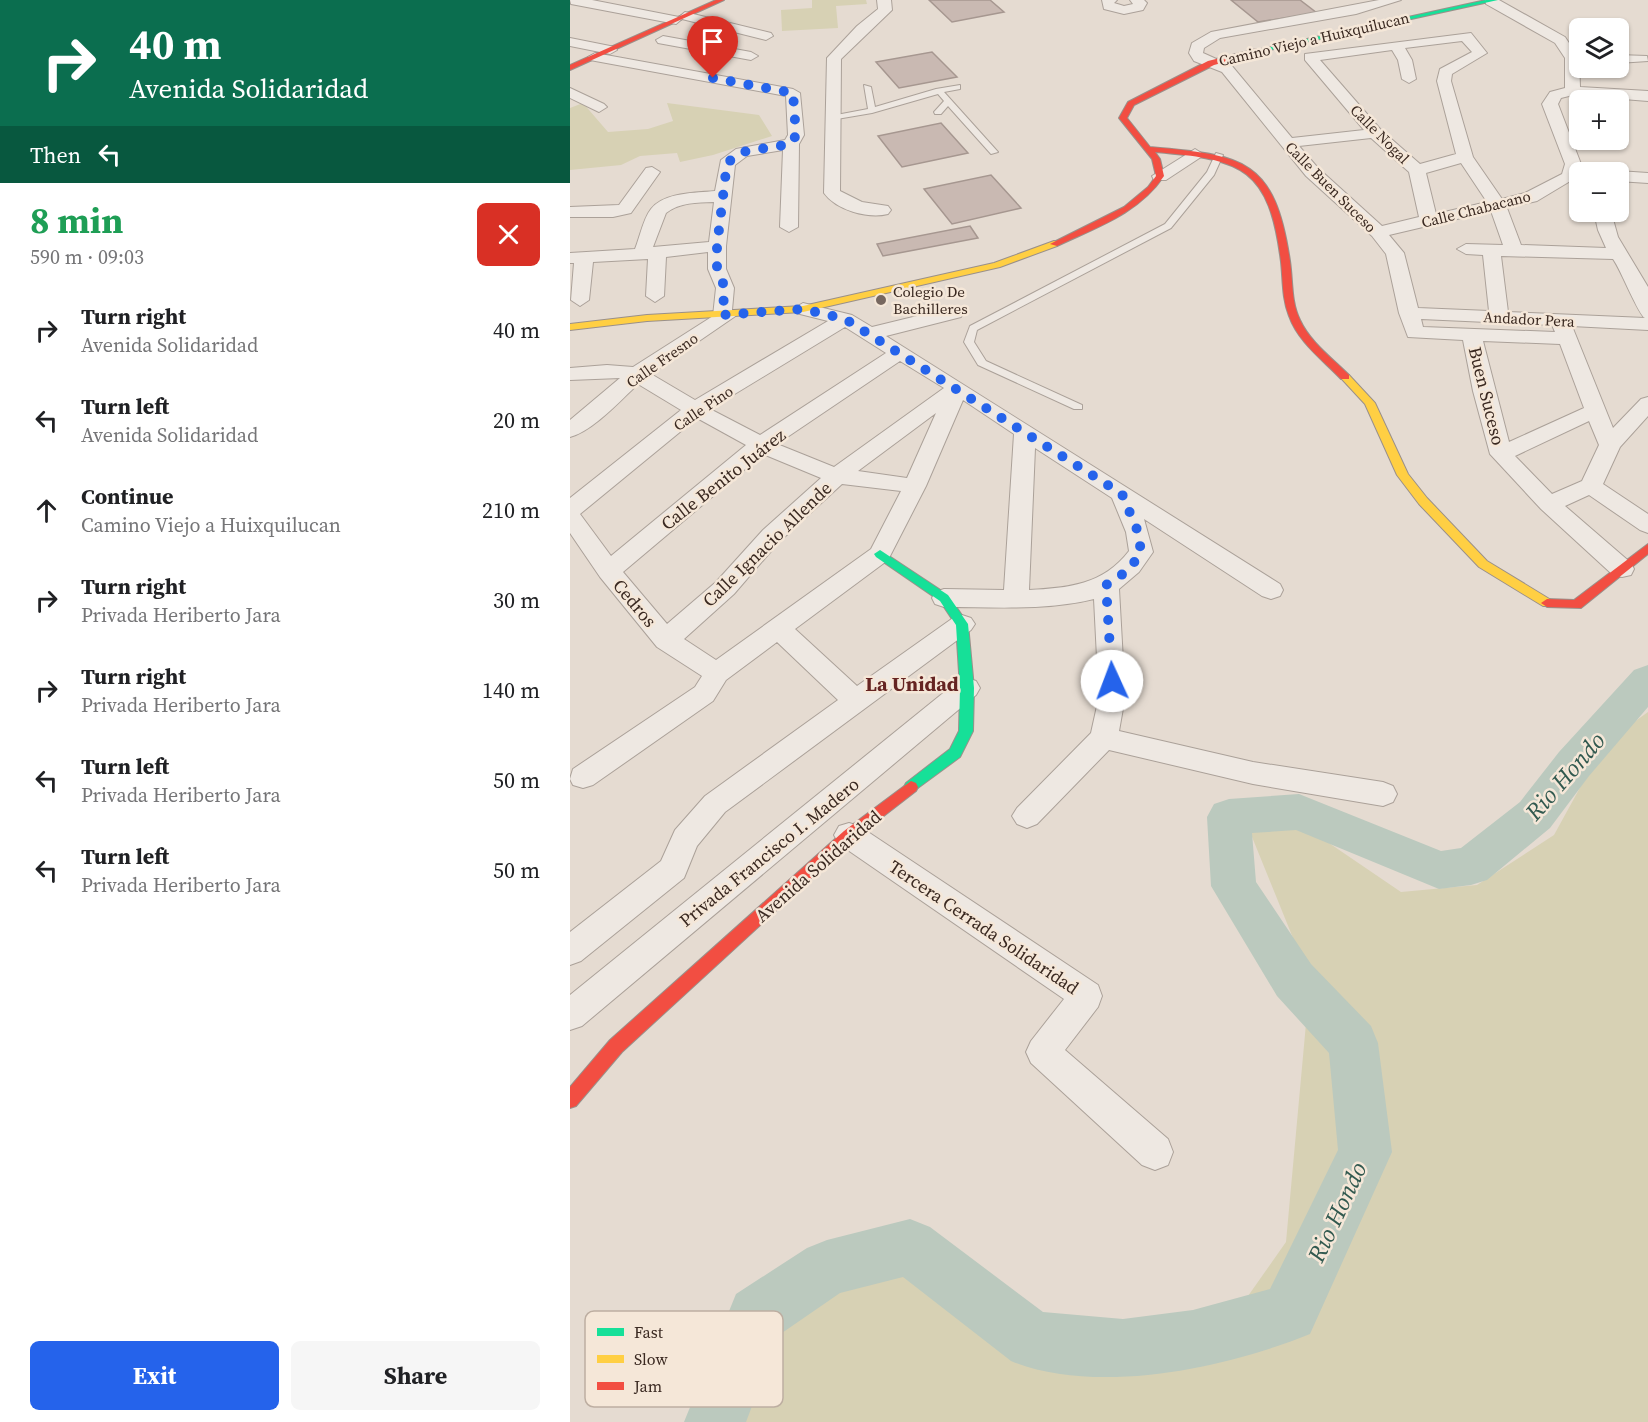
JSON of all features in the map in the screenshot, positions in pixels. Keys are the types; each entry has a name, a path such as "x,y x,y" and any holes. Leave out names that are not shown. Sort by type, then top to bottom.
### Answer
{"street":[{"path":"571,0 681,18 766,36"},
{"path":"570,68 721,0"},
{"path":"882,210 862,209 847,204 832,192 834,58 862,29 885,10 884,0"},
{"path":"1110,0 1107,2 1109,6 1124,10 1138,7 1140,3 1137,0"},
{"path":"1211,63 1199,58 1196,53 1197,46 1216,35 1356,10 1394,0"},
{"name":"Camino Viejo a Huixquilucan","path":"1160,176 1156,159 1123,118 1131,104 1211,63 1282,44 1495,0"},
{"path":"1491,1 1560,40 1569,50"},
{"path":"1408,79 1404,60 1396,45 1466,36 1480,52 1445,72 1444,81 1465,158 1498,208 1514,250"},
{"path":"663,40 751,56 713,78"},
{"path":"570,42 610,50"},
{"name":"Calle Nogal","path":"1396,45 1310,57 1375,133 1416,170 1429,221"},
{"path":"595,57 793,93 796,135 791,144 789,227"},
{"path":"1629,59 1642,59"},
{"name":"Calle Buen Suceso","path":"1211,63 1227,69 1286,143 1320,180 1378,232 1395,253 1415,333"},
{"path":"570,92 600,107"},
{"name":"Calle Chabacano","path":"1378,232 1498,208 1530,197 1569,177 1573,164 1550,104 1555,95 1569,92"},
{"path":"1629,95 1648,96"},
{"path":"1286,143 1375,133"},
{"path":"718,315 707,290 717,269 717,246 727,163 732,157 742,152 791,144"},
{"path":"1148,149 1219,155 1238,161 1250,170 1266,191 1279,219 1294,318 1311,341 1370,403 1403,475 1435,515 1483,564 1549,604 1577,605 1648,548"},
{"path":"570,327 803,309 997,265 1045,248 1128,208 1151,192 1160,176 1195,154"},
{"path":"1416,170 1465,158"},
{"path":"570,212 613,212 625,209 652,172"},
{"path":"1629,177 1648,178"},
{"path":"655,296 650,253 658,211 678,200 722,196"},
{"path":"1498,208 1542,206 1569,197"},
{"path":"1606,222 1617,254 1632,273 1648,313"},
{"path":"580,300 577,258 717,246"},
{"path":"1466,249 1617,254"},
{"path":"1491,250 1499,318"},
{"path":"803,309 845,319 901,352 1271,590"},
{"name":"Andador Pera","path":"1409,313 1499,318 1563,330 1648,324"},
{"path":"868,334 954,314"},
{"name":"Calle Fresno","path":"570,430 603,406 637,374 718,315"},
{"name":"Calle Pino","path":"570,510 695,409 845,319"},
{"path":"1472,336 1563,330 1584,377 1594,411 1610,445"},
{"name":"Buen Suceso","path":"1415,333 1472,336 1483,391 1501,454 1549,504 1622,569"},
{"name":"Calle Benito Juárez","path":"609,571 760,446 901,352"},
{"path":"571,374 606,371 637,374 760,446 837,476 915,486"},
{"path":"583,777 704,694 717,673 880,554 915,486 958,388"},
{"name":"Calle Ignacio Allende","path":"666,640 725,588 771,536 837,476 958,388"},
{"path":"1549,504 1591,486 1610,445 1648,403"},
{"path":"1501,454 1594,411"},
{"path":"1016,597 1025,432"},
{"path":"1591,486 1648,525"},
{"path":"944,598 1065,597 1106,585 1129,570 1141,552 1138,532 1122,494"},
{"name":"Cedros","path":"570,516 609,571 666,640 717,673"},
{"path":"570,951 673,870 685,839 715,804 962,624 944,598 880,554"},
{"path":"1027,816 1104,738 1112,686 1106,585"},
{"name":"Avenida Solidaridad","path":"570,1100 616,1046 849,836 955,753 966,731 967,688 962,624"},
{"path":"779,629 856,701"},
{"name":"Privada Francisco I. Madero","path":"570,1015 967,688"},
{"path":"1104,738 1253,773 1383,794"},
{"name":"Tercera Cerrada Solidaridad","path":"849,836 1086,996 1043,1052 1155,1152"}],"lane":[{"path":"867,87 872,111"},
{"path":"834,118 872,111 957,87"},
{"path":"939,91 994,152"},
{"path":"938,112 948,101"},
{"path":"1078,407 982,363 969,342 973,328 1168,226 1212,173 1219,155"}],"shaded area":[{"path":"812,0 866,0 867,4 836,6 838,28 782,31 781,10 812,8"},
{"path":"583,103 608,132 648,129 673,121 667,103 759,115 772,136 713,155 680,162 677,153 640,156 621,165 570,170 570,108"},
{"path":"1648,712 1648,1422 736,1422 742,1407 783,1407 783,1321 832,1287 905,1268 1025,1361 1124,1371 1203,1360 1286,1242 1310,980 1248,827 1301,824 1401,892 1477,885 1554,835 1582,784 1616,735"}],"building":[{"path":"929,0 990,0 1004,12 952,22"},
{"path":"1231,0 1300,0 1317,13 1258,22"},
{"path":"932,52 957,77 899,88 876,62"},
{"path":"941,123 968,153 902,167 878,136"},
{"path":"991,175 1021,208 952,224 924,189"},
{"path":"970,226 978,238 883,256 877,244"}],"waterway":[{"name":"Rio Hondo","path":"763,1311 827,1268 910,1247 1032,1340 1123,1349 1193,1339 1289,1313 1365,1152 1353,1043 1294,980 1234,886 1229,817 1299,812 1439,870 1471,866 1535,815 1574,764 1648,680"},
{"name":"Rio Hondo","path":"715,1422 721,1407"}],"traffic: fast":[{"path":"1256,51 1495,0"},
{"path":"880,554 944,598 962,624 967,688 966,731 955,753 911,787"}],"traffic: slow":[{"path":"570,327 647,318 803,309 997,265 1054,244"},
{"path":"1345,377 1370,403 1403,475 1423,501 1483,564 1547,603"}],"traffic: jam":[{"path":"570,68 721,0"},
{"path":"1054,244 1127,209 1151,189 1160,176 1156,159 1123,118 1131,104 1211,63 1256,51"},
{"path":"1148,149 1206,155 1228,160 1245,168 1259,180 1270,199 1278,224 1294,318 1310,341 1345,377"},
{"path":"1547,603 1577,605 1648,548"},
{"path":"570,1100 616,1046 849,835 911,787"}],"place":[{"name":"Colegio De Bachilleres","path":"881,300"}],"district":[{"name":"La Unidad","path":"912,684"}],"route":[{"path":"713,78 793,93 796,135 791,144 742,152 732,157 727,163 717,246 717,269 725,288 722,315 803,309 845,319 958,388 1122,494 1138,532 1141,552 1129,570 1106,585 1113,664 1112,681"}]}
